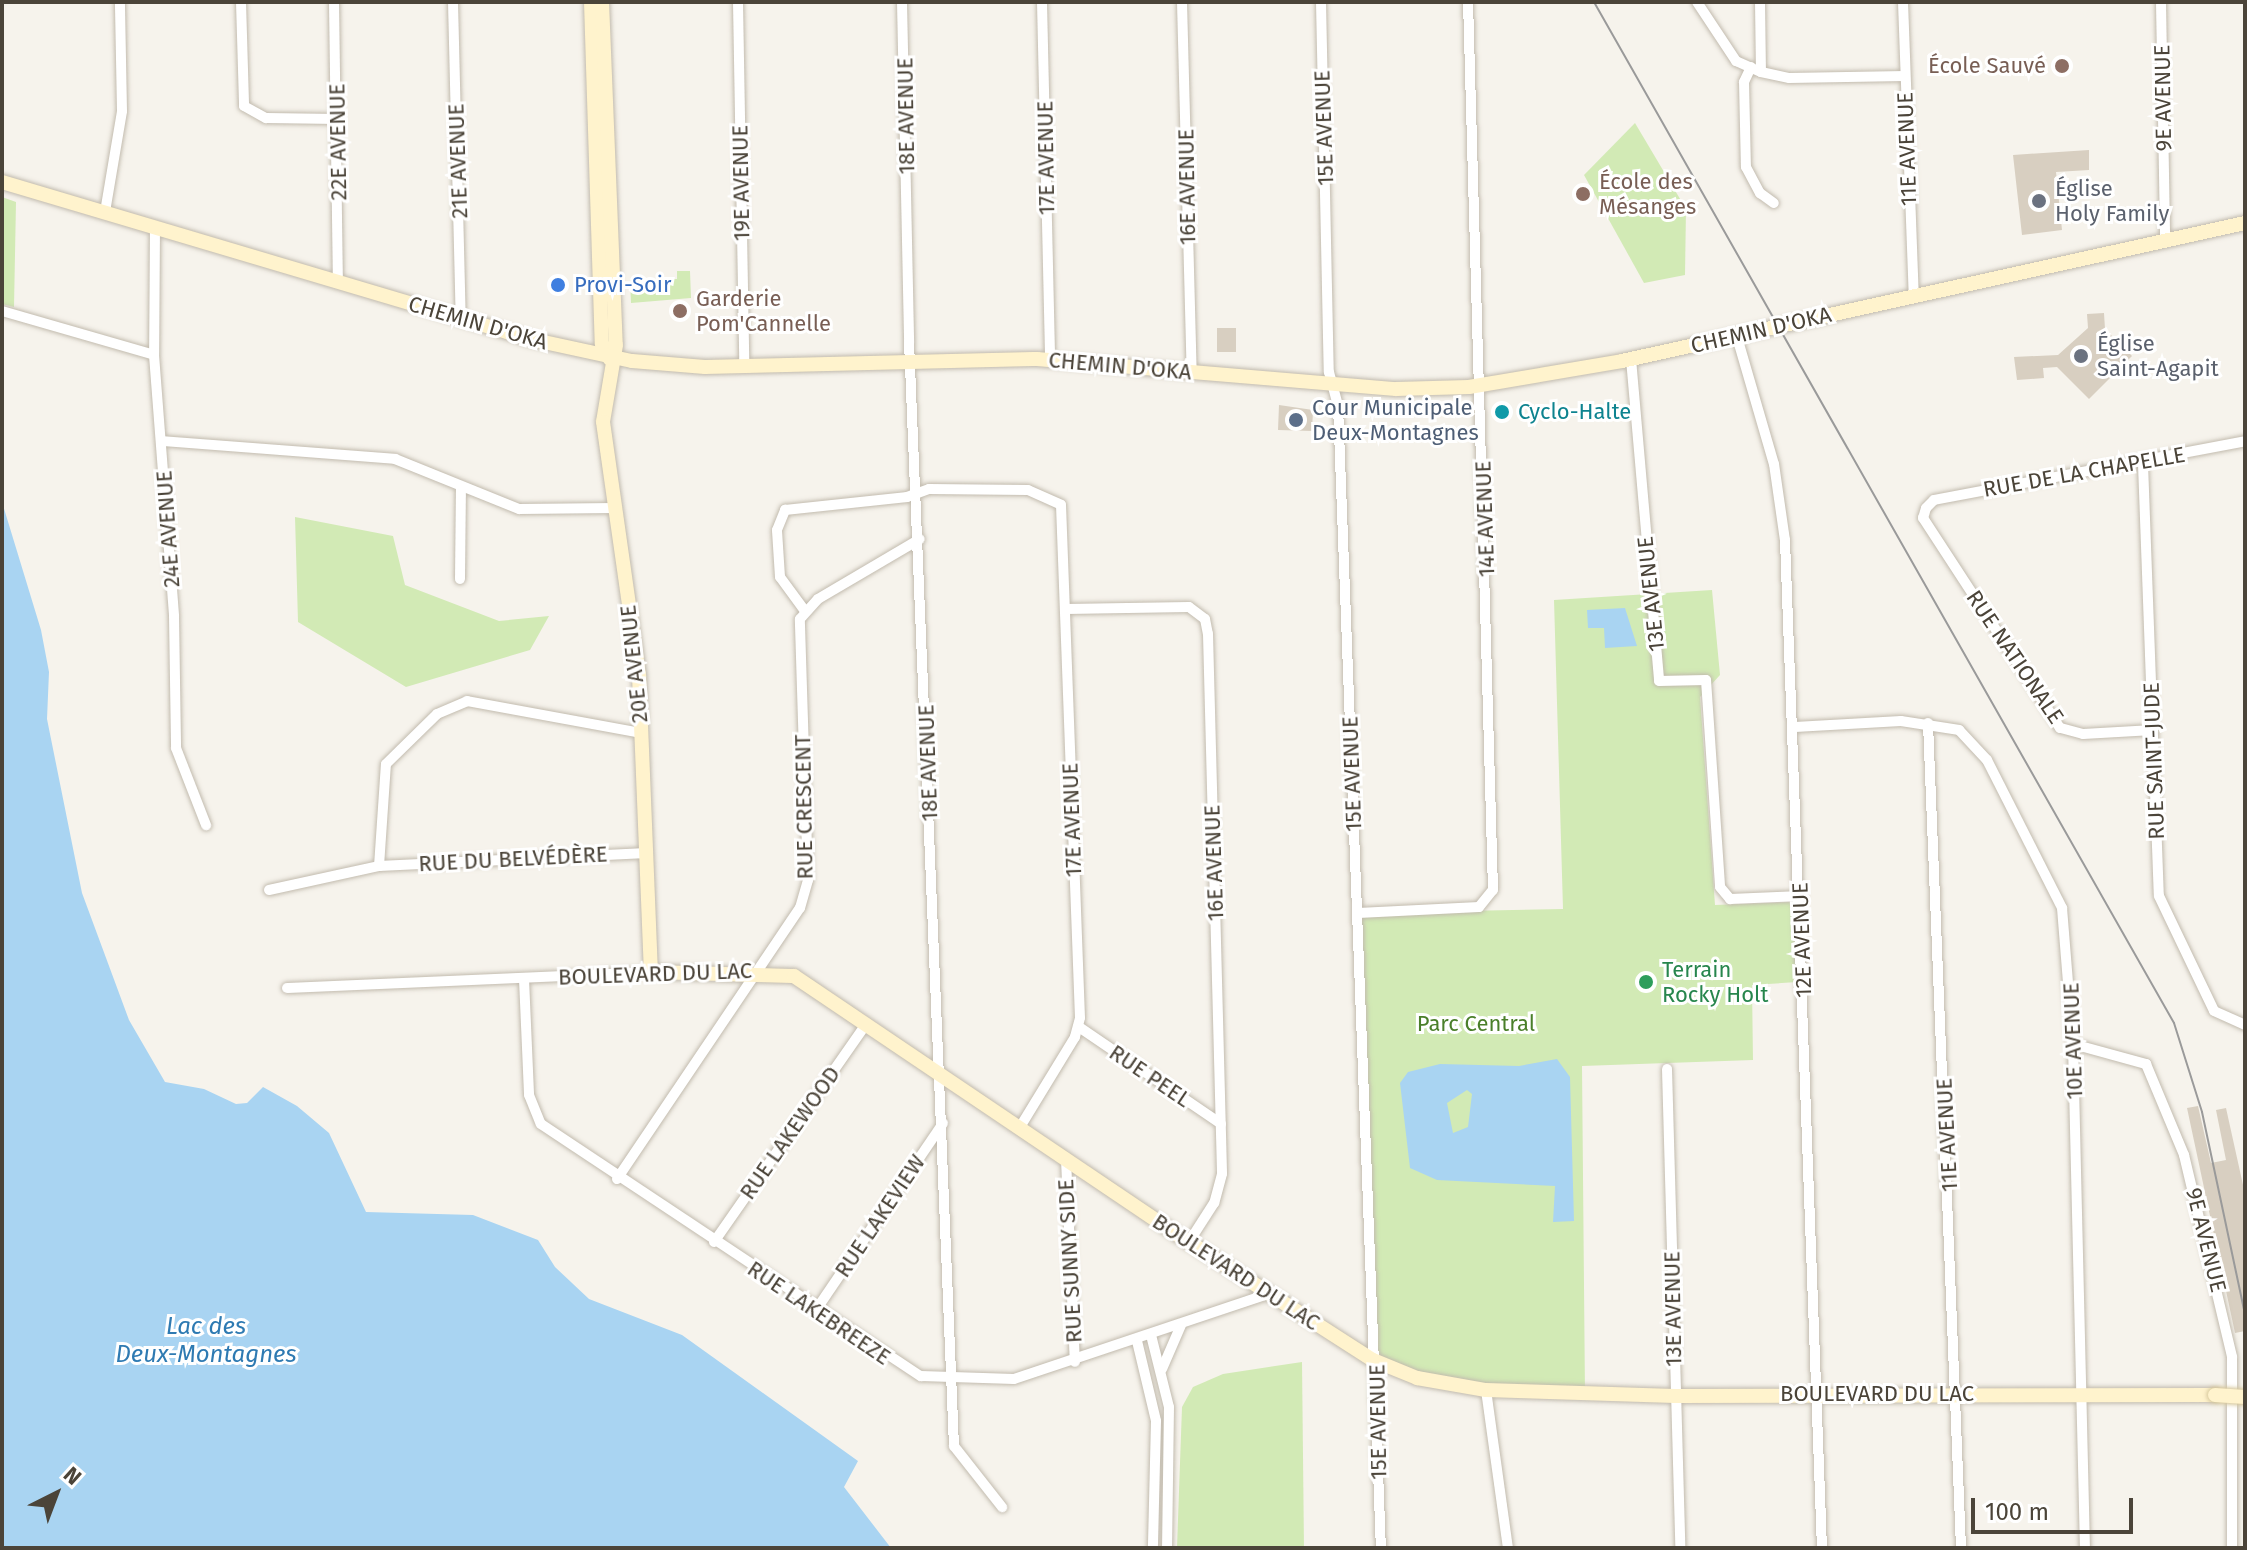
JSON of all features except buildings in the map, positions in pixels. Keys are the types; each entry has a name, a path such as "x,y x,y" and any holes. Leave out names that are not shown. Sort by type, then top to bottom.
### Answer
{"street":[{"path":"105,212 122,111 120,2"},
{"path":"241,2 244,106 266,118 338,119"},
{"name":"22E AVENUE","path":"334,2 338,282"},
{"name":"21E AVENUE","path":"453,2 461,319"},
{"name":"20E AVENUE","path":"591,2 602,344 609,358"},
{"name":"20E AVENUE","path":"602,2 616,345 609,358 603,413 641,733 651,972"},
{"name":"19E AVENUE","path":"738,2 744,363"},
{"name":"18E AVENUE","path":"902,2 912,359 954,1446 1002,1507"},
{"name":"17E AVENUE","path":"1042,2 1050,362"},
{"name":"16E AVENUE","path":"1182,2 1192,372"},
{"name":"15E AVENUE","path":"1321,2 1333,386 1358,913 1381,1548"},
{"name":"14E AVENUE","path":"1358,913 1479,907 1493,890 1468,2"},
{"path":"1697,2 1726,51 1756,69 1789,78 1905,76"},
{"path":"1760,2 1756,69 1744,82 1746,167 1760,193 1774,203"},
{"name":"11E AVENUE","path":"1903,2 1914,297"},
{"name":"9E AVENUE","path":"2161,2 2165,242"},
{"name":"CHEMIN D'OKA","path":"2,182 461,319 609,358 705,367 744,363 912,359 1050,362 1333,386 1481,385 1631,359 2245,223"},
{"name":"24E AVENUE","path":"155,227 154,355 162,441 177,759 206,825"},
{"path":"2,311 154,355"},
{"name":"12E AVENUE","path":"1737,337 1774,464 1785,540 1795,727 1814,1395 1822,1548"},
{"name":"13E AVENUE","path":"1631,359 1659,681 1706,680 1720,887 1730,899 1801,896"},
{"path":"162,441 395,459 519,509 614,508"},
{"name":"RUE DE LA CHAPELLE","path":"1926,508 1934,500 2143,464 2245,441"},
{"name":"RUE SAINT-JUDE","path":"2143,464 2163,912 2214,1011 2245,1025"},
{"path":"460,579 461,487"},
{"name":"17E AVENUE","path":"917,493 1028,490 1057,499 1063,514 1079,1027"},
{"path":"917,493 785,510 777,530 780,577 805,611 920,539"},
{"name":"RUE NATIONALE","path":"1926,508 1923,518 2060,728 2083,734 2153,730"},
{"name":"16E AVENUE","path":"1066,609 1164,604 1189,607 1205,619 1221,1124 1220,1187 1189,1242"},
{"name":"RUE CRESCENT","path":"617,1179 800,908 808,880 800,639 805,611"},
{"path":"379,866 386,764 437,714 467,701 641,733"},
{"name":"11E AVENUE","path":"1928,723 1959,1393 1961,1548"},
{"name":"10E AVENUE","path":"1795,727 1928,723 1959,730 1987,760 2062,908 2073,1044 2084,1395 2085,1548"},
{"name":"RUE DU BELVÉDÈRE","path":"269,890 379,866 647,853"},
{"name":"BOULEVARD DU LAC","path":"287,988 651,972 756,971 794,976 1189,1242 1376,1361 1417,1378 1486,1390 1675,1396 1959,1393 2245,1397"},
{"name":"RUE LAKEBREEZE","path":"524,979 531,1109 541,1124 617,1179 898,1366 953,1382 997,1382 1075,1362 1271,1293"},
{"name":"RUE LAKEWOOD","path":"714,1242 867,1023"},
{"path":"1020,1127 1079,1027"},
{"name":"RUE PEEL","path":"1079,1027 1221,1124"},
{"name":"9E AVENUE","path":"2073,1044 2146,1064 2184,1155 2232,1357 2232,1548"},
{"name":"13E AVENUE","path":"1667,1069 1680,1548"},
{"name":"RUE LAKEVIEW","path":"816,1310 943,1123"},
{"name":"RUE SUNNY SIDE","path":"1066,1159 1075,1362"},
{"path":"1162,1371 1181,1325"},
{"path":"1151,1335 1169,1407 1167,1548"},
{"path":"1137,1341 1156,1421 1153,1548"},
{"path":"1486,1390 1508,1548"}],"green space":[{"path":"1635,123 1686,209 1685,275 1644,283 1584,175"},
{"path":"2,197 16,202 14,307 2,304"},
{"path":"677,271 690,271 691,298 631,303 630,280 677,279"},
{"path":"295,517 393,536 405,585 499,621 549,616 530,650 406,687 298,622"},
{"name":"Parc Central","path":"1712,590 1720,675 1700,697 1715,905 1794,902 1797,982 1752,985 1753,1060 1582,1066 1585,1394 1454,1387 1378,1365 1358,913 1563,909 1554,600"},
{"path":"1302,1362 1304,1548 1177,1548 1182,1407 1193,1387 1223,1374"}],"water":[{"name":"Lac des Deux-Montagnes","path":"2,502 41,630 49,672 47,719 82,893 129,1020 165,1082 204,1089 236,1104 247,1103 263,1087 297,1106 329,1133 366,1212 473,1215 538,1240 555,1267 589,1299 682,1335 858,1461 844,1487 891,1548 2,1548"},
{"path":"1625,608 1637,646 1605,648 1604,628 1588,628 1587,610"},
{"path":"1557,1059 1570,1077 1574,1221 1553,1222 1555,1186 1437,1180 1410,1168 1400,1083 1408,1072 1440,1064 1519,1066","holes":["1467,1090 1472,1094 1468,1127 1453,1133 1447,1103"]}],"tram line":[{"path":"1594,2 2174,1023 2202,1112 2245,1314"}],"place":[{"name":"École Sauvé","path":"2062,66"},
{"name":"École des Mésanges","path":"1583,194"},
{"name":"Église Holy Family","path":"2039,201"},
{"name":"Provi-Soir","path":"558,285"},
{"name":"Garderie Pom'Cannelle","path":"680,311"},
{"name":"Église Saint-Agapit","path":"2081,356"},
{"name":"Cyclo-Halte","path":"1502,412"},
{"name":"Cour Municipale Deux-Montagnes","path":"1296,420"},
{"name":"Terrain Rocky Holt","path":"1646,982"}]}
